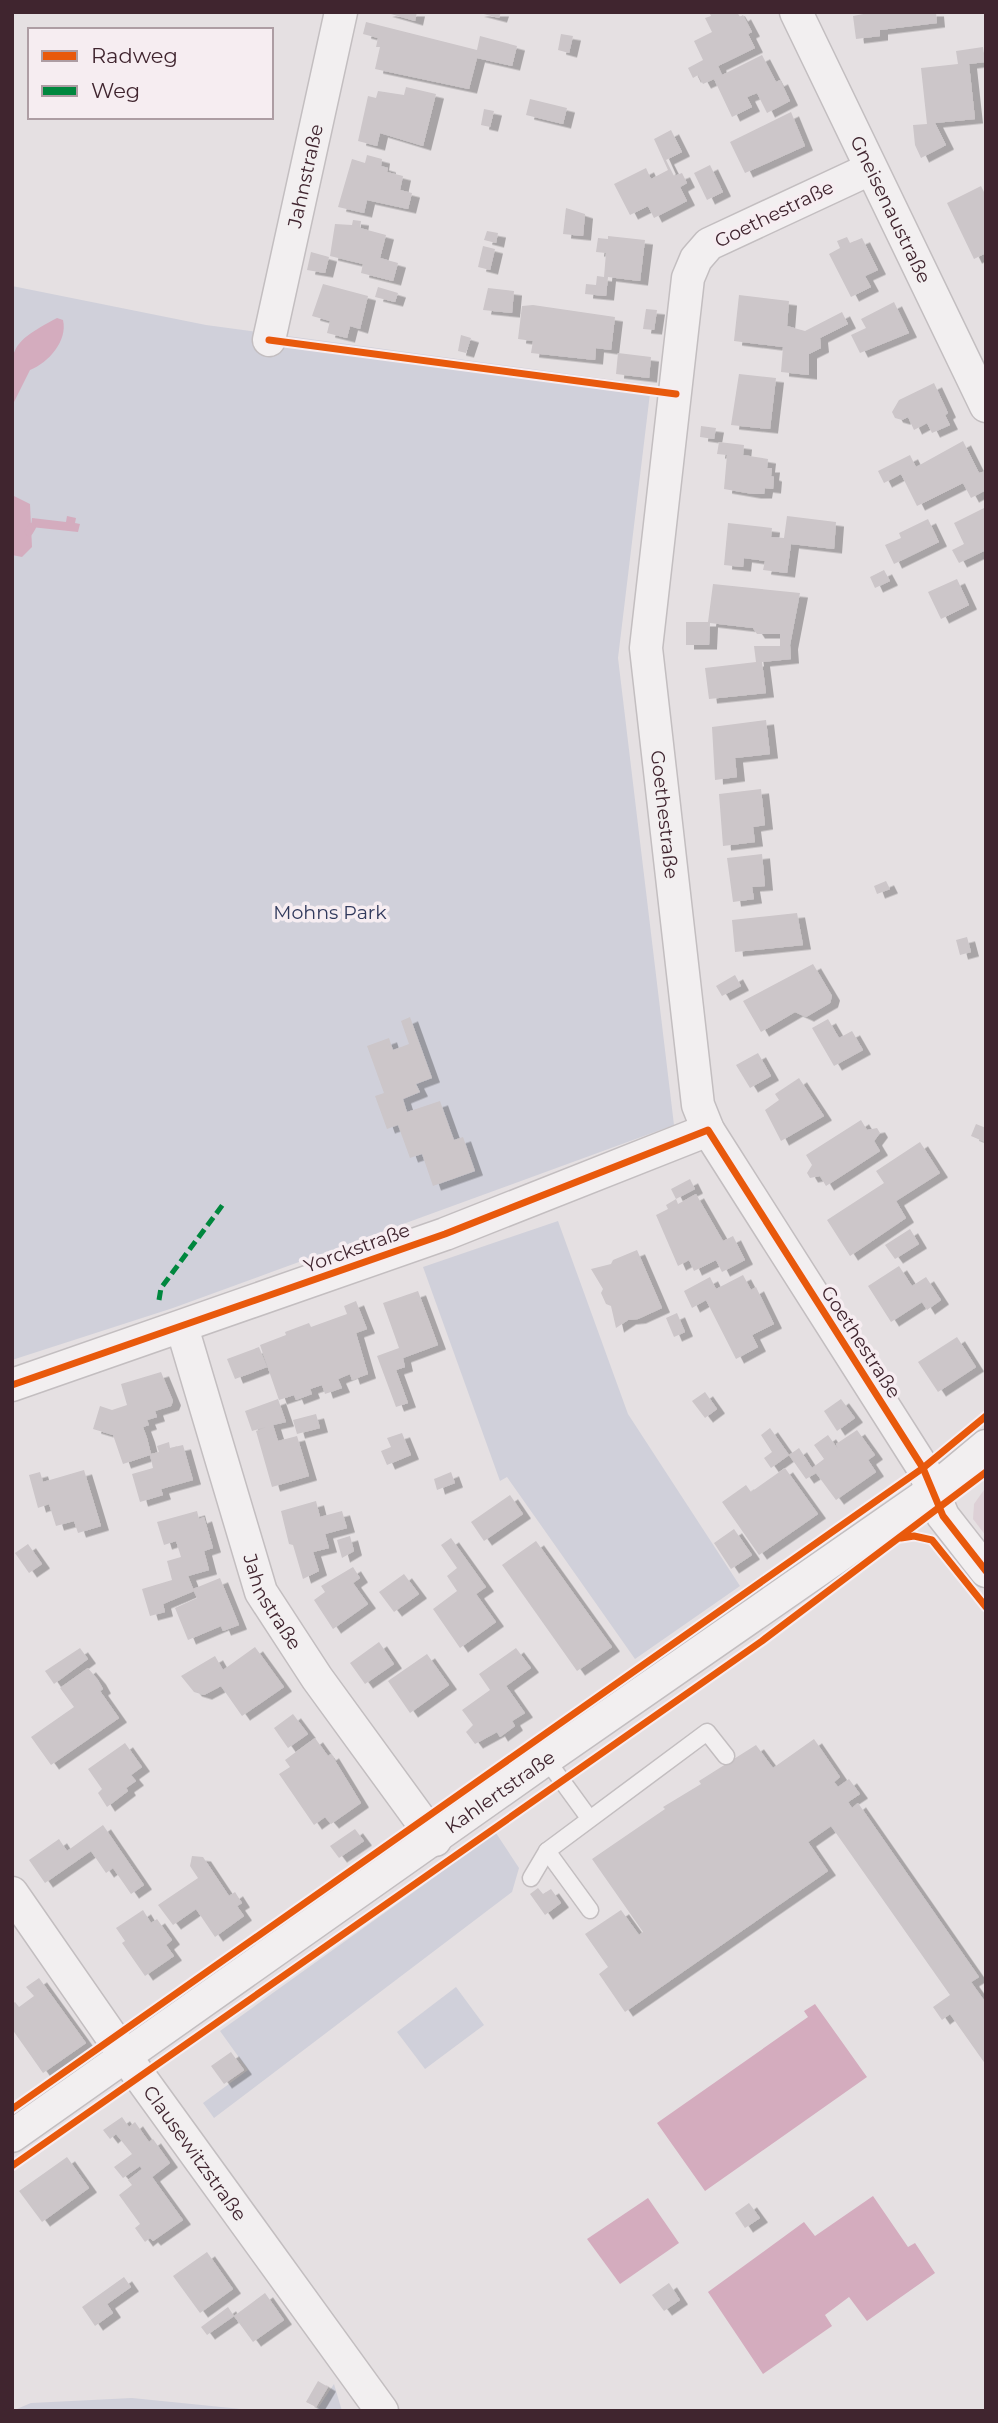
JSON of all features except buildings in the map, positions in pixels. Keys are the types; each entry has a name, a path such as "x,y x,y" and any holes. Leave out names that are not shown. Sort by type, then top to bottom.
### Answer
{"street":[{"name":"Jahnstraße","path":"269,340 341,12"},
{"name":"Gneisenaustraße","path":"796,12 986,406"},
{"name":"Goethestraße","path":"870,169 709,244 696,259 688,278 646,648 698,1105 708,1130 923,1468 943,1516 986,1571"},
{"name":"Yorckstraße","path":"12,1385 445,1234 708,1130"},
{"name":"Jahnstraße","path":"182,1327 261,1592 317,1678 435,1840"},
{"name":"Kahlertstraße","path":"12,2136 435,1840 546,1759 932,1491 986,1446"},
{"name":"Clausewitzstraße","path":"12,1893 125,2056 382,2411"}],"lane":[{"path":"531,1878 547,1851 707,1732 726,1756"},
{"path":"546,1759 589,1818"},
{"path":"547,1851 590,1910"}],"shaded area":[{"path":"57,318 63,320 64,328 60,343 50,357 30,370 12,406 12,361 19,343"},
{"path":"12,495 30,504 32,547 22,557 12,555"},
{"path":"67,516 76,518 75,523 80,524 78,532 31,527 32,518 66,522"},
{"path":"986,1487 986,1536 973,1519 974,1504"},
{"path":"815,2004 867,2077 705,2191 657,2123 808,2017 804,2011"},
{"path":"873,2196 908,2247 915,2243 935,2273 867,2321 849,2297 825,2315 832,2326 763,2374 708,2292 804,2222 815,2236"},
{"path":"648,2198 679,2243 620,2284 587,2239"}],"green space":[{"name":"Mohns Park","path":"12,286 206,325 651,385 618,658 674,1125 173,1308 12,1360"},
{"path":"558,1221 628,1414 740,1586 635,1659 507,1477 500,1481 423,1267"},
{"path":"496,1833 519,1868 512,1892 214,2118 203,2103 248,2070 220,2031"},
{"path":"456,1987 484,2025 425,2069 397,2032"},
{"path":"334,2384 342,2411 316,2411"},
{"path":"132,2398 260,2411 12,2411 31,2403"}],"waterway":[{"path":"29,532 32,527"}],"marked path":[{"path":"159,1300 161,1288 224,1203"}],"cycle path":[{"path":"269,340 676,394"},
{"path":"12,1385 445,1234 708,1130 923,1468 943,1516 986,1571"},
{"path":"12,2109 923,1468 986,1416"},
{"path":"12,2166 762,1641 986,1472"},
{"path":"901,1538 914,1536 932,1540 986,1607"}]}
